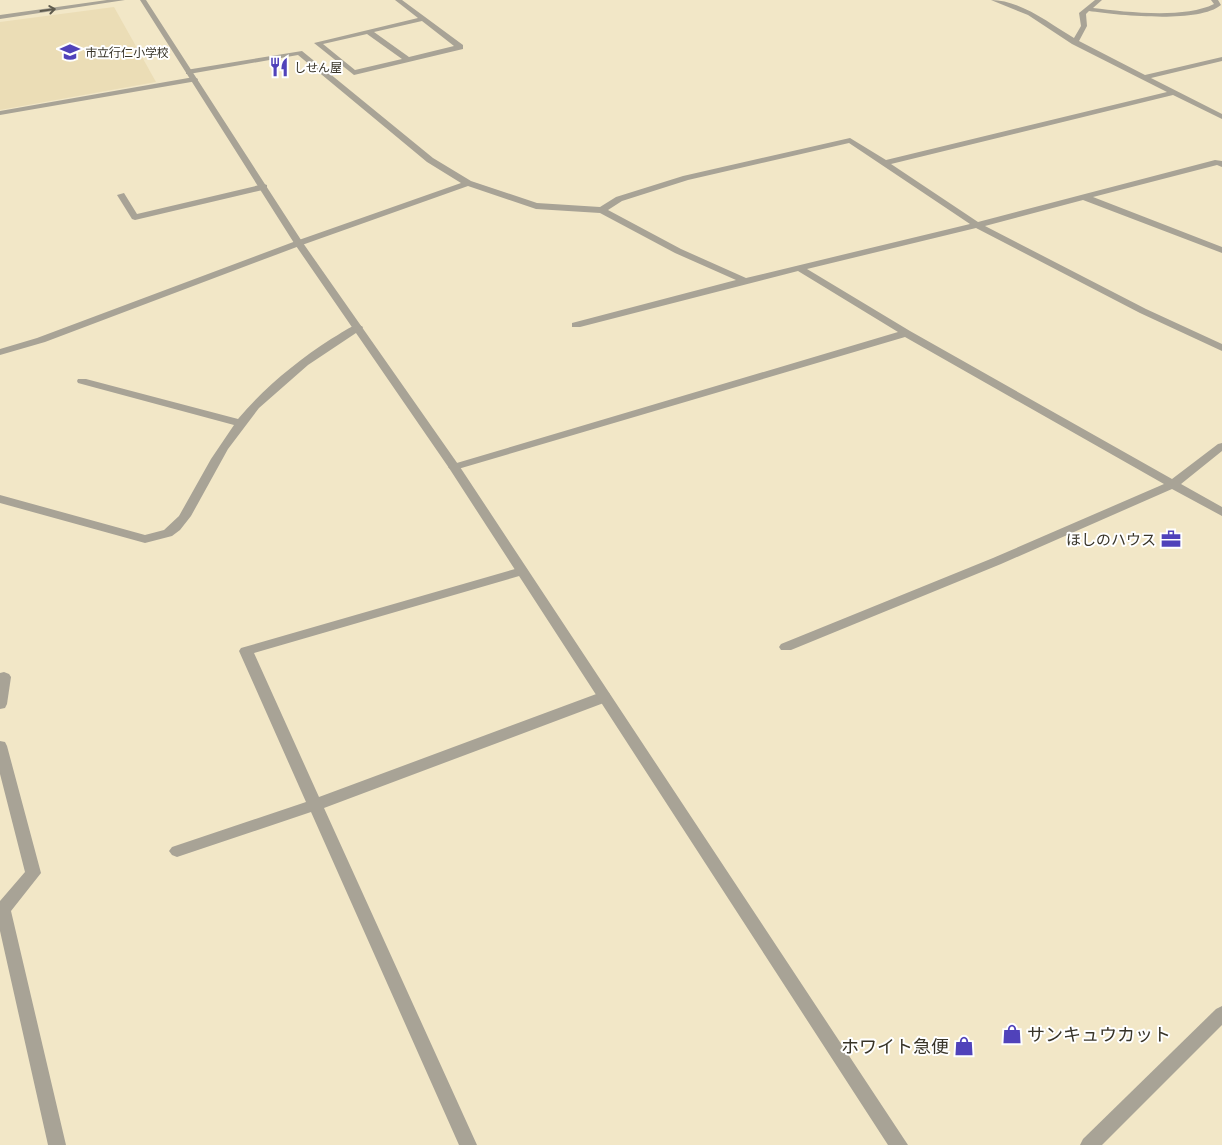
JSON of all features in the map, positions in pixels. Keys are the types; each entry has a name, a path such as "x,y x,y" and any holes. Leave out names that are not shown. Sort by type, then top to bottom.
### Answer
{"street":[{"path":"0,17 122,0"},
{"path":"143,0 299,243 454,467 899,1145"},
{"path":"398,0 460,47 354,73 318,43 423,19"},
{"path":"994,0 1030,14 1075,42 1222,116"},
{"path":"1075,42 1084,26 1082,13 1099,0"},
{"path":"1087,10 1110,13 1190,14 1214,9 1218,6 1214,0"},
{"path":"368,32 408,60"},
{"path":"0,113 299,53 430,160 468,183 536,206 602,210 678,251 745,281"},
{"path":"1146,77 1222,59"},
{"path":"884,163 1176,92"},
{"path":"602,210 619,199 686,178 850,140 977,226 1143,311 1222,348"},
{"path":"576,325 745,281 977,226 1221,162"},
{"path":"0,352 41,340 299,243 468,183"},
{"path":"121,196 135,217 264,187"},
{"path":"1084,198 1222,250"},
{"path":"799,268 906,333 1222,512"},
{"path":"0,499 145,540 171,531 179,524 190,507 218,455 240,423 313,354 358,327"},
{"path":"454,467 906,333"},
{"path":"82,381 240,423"},
{"path":"786,647 997,561 1173,484 1222,446"},
{"path":"468,1145 246,650 522,571"},
{"path":"0,704 4,678"},
{"path":"177,851 315,805 604,697"},
{"path":"0,746 33,873 2,910 57,1145"},
{"path":"1089,1145 1222,1014"}],"shaded area":[{"name":"市立行仁小学校","path":"114,7 156,82 0,110 0,22"}],"place":[{"name":"市立行仁小学校","path":"70,52"},
{"name":"しせん屋","path":"279,67"},
{"name":"ほしのハウス","path":"1171,539"},
{"name":"サンキュウカット","path":"1012,1034"},
{"name":"ホワイト急便","path":"964,1046"}]}
